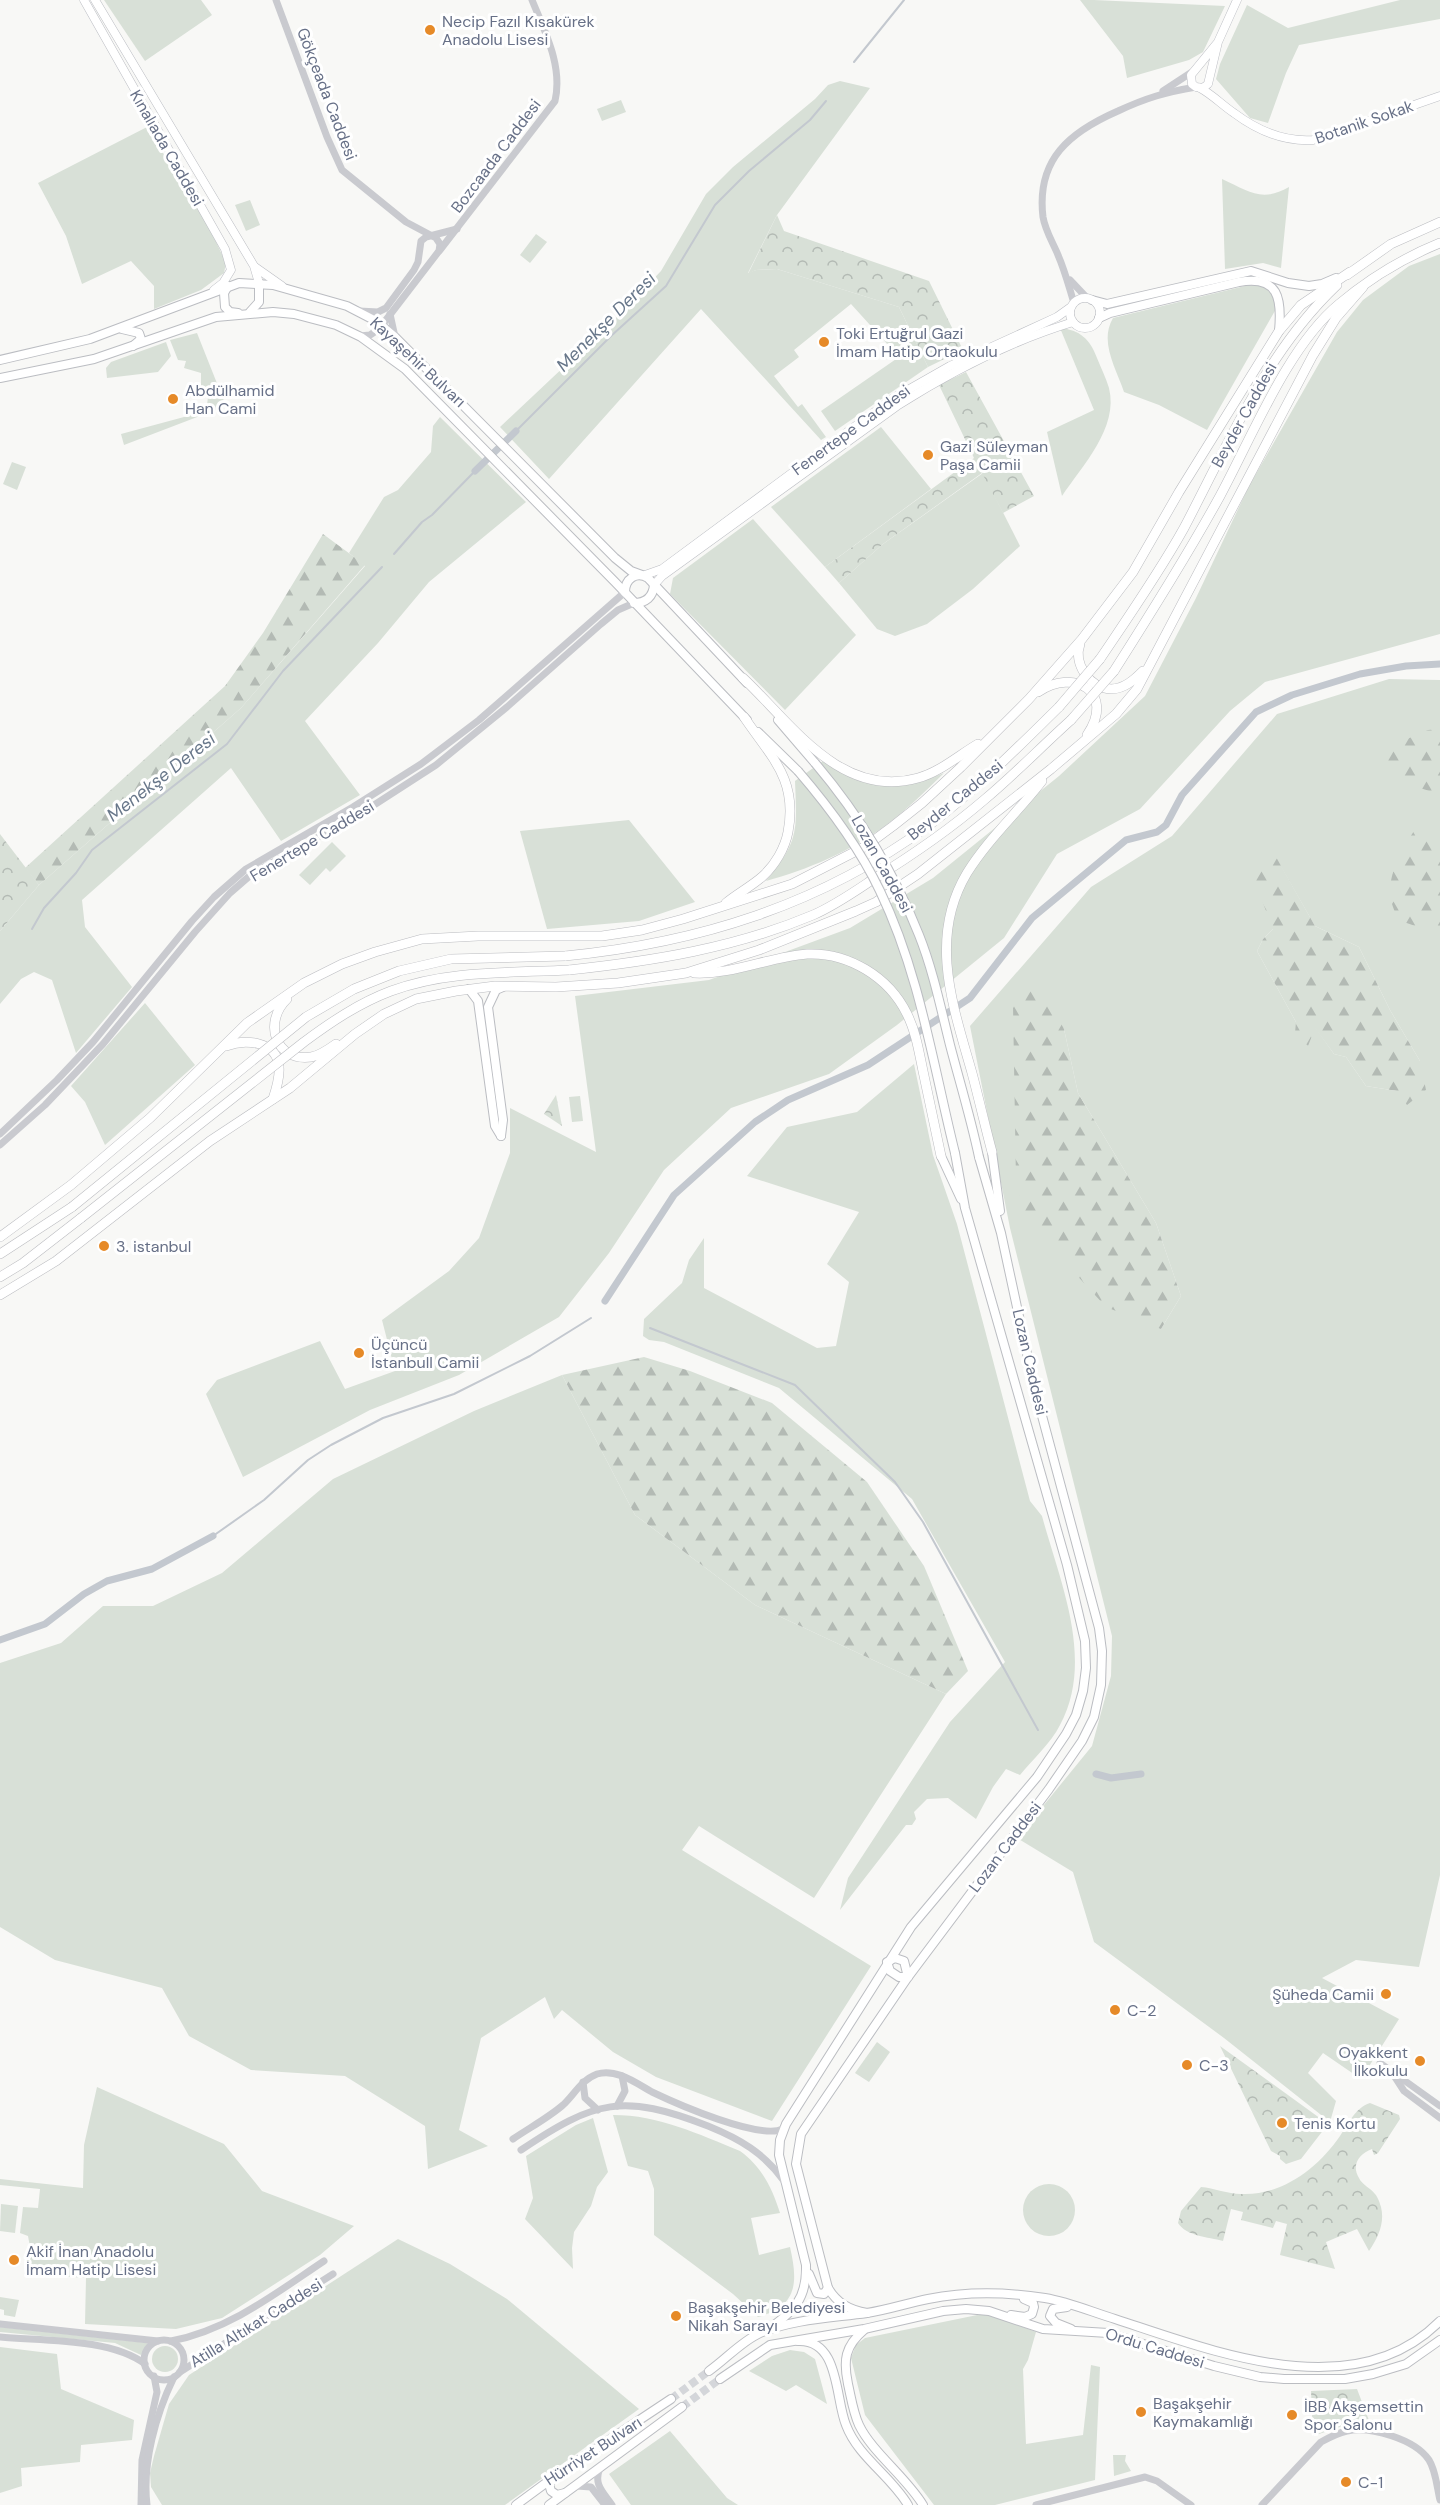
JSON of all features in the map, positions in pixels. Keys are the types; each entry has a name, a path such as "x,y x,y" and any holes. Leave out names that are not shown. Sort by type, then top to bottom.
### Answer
{"highway":[{"name":"Beyder Caddesi","path":"0,1254 72,1207 306,1017 354,989 399,971 451,959 565,956 639,947 708,932 817,893 872,862 928,825 998,768 1059,707 1100,659 1142,598 1183,530 1231,435 1282,347 1311,310 1350,272 1391,244 1440,222"},
{"name":"Beyder Caddesi","path":"0,1277 23,1263 304,1042 334,1020 367,1001 419,983 451,976 569,970 643,962 708,949 764,933 816,914 924,846 984,800 1071,720 1114,671 1179,570 1266,406 1294,359 1338,304 1395,263 1440,243"},
{"path":"0,1237 71,1185 132,1133 247,1023 304,983 375,952 422,939 478,936 602,936 642,930 792,884 866,846 922,803 1029,699 1082,639 1133,572 1179,492 1279,331 1308,300 1350,272"},
{"path":"0,1294 56,1261 210,1141 306,1075 355,1034 384,1014 416,999 469,989 618,983 686,973 759,950 876,902 918,874 1081,744 1116,714 1137,689 1313,355 1336,318 1364,286"},
{"path":"1082,639 1077,656 1082,669 1105,687 1111,689 1127,685 1151,663"},
{"path":"743,678 819,754 839,768 873,780 904,781 919,778 938,770 988,738"},
{"path":"1029,699 1051,684 1063,682 1073,682 1089,689 1098,703 1098,715 1081,744"},
{"path":"719,908 765,875 780,854 790,818 790,793 783,772 744,717"},
{"path":"992,1152 947,980 946,955 950,920 962,885 978,857 1051,769"},
{"path":"686,973 703,974 750,964 823,954 849,961 866,969 884,983 899,1001 913,1030 941,1156"},
{"path":"304,983 281,1005 274,1018 275,1038 283,1047 293,1056 313,1057 355,1034"},
{"path":"218,1050 237,1042 246,1041 262,1044 270,1050 280,1066 273,1099"}],"main road":[{"name":"Kınalıada Caddesi","path":"84,0 225,249 231,270"},
{"name":"Kınalıada Caddesi","path":"95,0 254,266 259,284"},
{"path":"1218,42 1210,79 1206,86 1198,88 1190,81 1193,71 1203,63 1218,42 1237,0"},
{"path":"1193,71 1204,69 1210,79"},
{"name":"Botanik Sokak","path":"1210,79 1224,105"},
{"name":"Botanik Sokak","path":"1198,88 1266,132 1289,140 1302,141 1313,140 1440,96"},
{"path":"254,266 273,282 289,289"},
{"path":"231,270 224,293 225,307 230,312 243,314 257,307 261,291 259,284"},
{"path":"209,293 220,286 231,270"},
{"path":"1279,331 1281,304 1274,291 1262,282 1239,282 1175,294 1107,304 1090,299 1073,305 1070,312 1074,322 1082,327 1090,327 1099,318 1110,313 1175,294 1251,272 1288,283 1309,286 1322,284 1350,272"},
{"name":"Kayaşehir Bulvarı","path":"0,360 80,342 238,283 289,289 358,310 382,325 423,363 625,566 643,575"},
{"path":"1090,299 1100,310 1099,318"},
{"name":"Fenertepe Caddesi","path":"643,575 662,569 923,379 1057,318 1073,305"},
{"name":"Kayaşehir Bulvarı","path":"0,378 94,359 201,322 243,314 260,312 294,314 336,325 360,336 405,369 625,592"},
{"name":"Fenertepe Caddesi","path":"654,585 662,576 925,388 1039,333 1074,322"},
{"path":"120,328 136,331 141,335 139,342 127,349"},
{"path":"24,356 17,365 27,373"},
{"path":"643,575 654,585 650,598 642,603 634,603 625,592 627,582 631,578 643,575"},
{"name":"Lozan Caddesi","path":"654,585 743,678 852,809 877,849 916,927 970,1113 979,1157 1001,1233 1034,1386 1099,1628 1102,1651 1101,1685 1094,1717 1082,1741 1049,1789 908,1977 801,2134 796,2164 828,2288"},
{"name":"Lozan Caddesi","path":"634,603 798,771 846,832 887,906 902,942 924,1018 955,1153 965,1208 1067,1565 1083,1631 1086,1668 1083,1691 1076,1715 1066,1734 1037,1777 930,1905 887,1962 783,2129"},
{"path":"469,989 478,1001 495,1126 501,1136 502,1120 488,1007 496,990 503,987"},
{"path":"992,1152 1001,1233"},
{"path":"941,1156 949,1179 965,1208"},
{"path":"895,1958 901,1959 906,1965 908,1977 894,1975 887,1962 895,1958"},
{"path":"783,2129 779,2155 784,2181 806,2265 816,2291 824,2294 828,2288 833,2296 845,2306 867,2313"},
{"path":"766,2331 798,2304 805,2288 806,2265"},
{"path":"989,2311 1025,2317 1032,2314 1033,2303 1009,2294"},
{"name":"Ordu Caddesi","path":"867,2313 954,2295 1009,2294 1048,2299 1245,2359 1287,2366 1319,2367 1356,2363 1396,2352 1422,2337 1440,2320"},
{"path":"1073,2330 1052,2320 1050,2316 1053,2309 1059,2307 1088,2311"},
{"name":"Ordu Caddesi","path":"864,2330 943,2311 966,2309 989,2311 1043,2329 1108,2333 1214,2366 1260,2377 1284,2379 1345,2379 1373,2374 1406,2364 1440,2340"},
{"path":"710,2371 755,2336 766,2331 812,2319 867,2313"},
{"path":"720,2379 761,2350 779,2343 864,2330"},
{"path":"864,2330 850,2344 844,2360 856,2418 865,2435 911,2487 923,2505"},
{"path":"779,2343 802,2341 817,2348 828,2357 844,2420 851,2435 908,2505"},
{"name":"Hürriyet Bulvarı","path":"516,2505 558,2474 671,2399"},
{"name":"Hürriyet Bulvarı","path":"549,2505 682,2407"},
{"path":"558,2474 550,2482 551,2491 560,2495 574,2488"}],"street":[{"name":"Gökçeada Caddesi","path":"276,0 327,137 342,170 346,176 397,216 429,236"},
{"name":"Bozcaada Caddesi","path":"382,325 555,101 558,82 555,62 532,0"},
{"path":"1073,305 1066,276 1044,220 1042,203 1044,183 1054,157 1073,135 1084,127 1161,93 1193,71"},
{"path":"1161,93 1198,88"},
{"path":"358,310 378,312 386,308 414,270 421,241 429,236 457,229"},
{"path":"420,250 427,256 437,254 440,244 436,238 429,236"},
{"path":"1066,276 1090,299"},
{"path":"390,314 395,337"},
{"path":"360,336 373,333 382,325"},
{"name":"Fenertepe Caddesi","path":"0,1134 93,1042 214,897 257,861 353,807 421,764 479,720 625,592"},
{"name":"Fenertepe Caddesi","path":"0,1145 45,1105 103,1044 195,932 230,893 253,873 357,816 436,765 507,707 618,610 634,603"},
{"path":"353,807 357,816"},
{"path":"1380,2063 1440,2106"},
{"path":"1392,2072 1404,2091 1440,2118"},
{"path":"513,2139 563,2105 583,2082 598,2074 622,2076 664,2097 736,2125 764,2132 783,2129"},
{"path":"617,2106 625,2091 622,2076"},
{"path":"583,2082 585,2098 598,2110"},
{"path":"521,2150 567,2120 617,2106 654,2107 738,2139 762,2154 784,2181"},
{"name":"Atilla Altıkat Caddesi","path":"171,2341 207,2331 236,2318 324,2261"},
{"name":"Atilla Altıkat Caddesi","path":"177,2374 333,2274"},
{"path":"0,2324 171,2341 180,2347 184,2365 163,2401 148,2463 145,2483 147,2505"},
{"path":"0,2337 109,2347 128,2352 145,2364 154,2376 157,2392 142,2460 139,2488 141,2505"},
{"path":"145,2364 147,2351 158,2341"},
{"path":"154,2376 164,2379 177,2374"},
{"path":"1262,2505 1321,2442 1333,2435 1357,2430 1385,2434 1424,2454 1431,2466 1440,2500"},
{"path":"601,2467 596,2479 612,2505"},
{"path":"1036,2505 1145,2476 1157,2481 1191,2505"},
{"path":"574,2488 591,2487 605,2505"}],"green space":[{"path":"104,0 201,0 212,15 145,61"},
{"path":"1080,0 1225,6 1203,52 1189,60 1127,78 1123,56"},
{"path":"1400,0 1440,0 1440,19 1299,45 1268,123 1250,118 1216,79 1220,64 1247,5 1288,28"},
{"path":"840,81 870,88 777,215 748,273 756,270 777,269 899,307 928,367 835,431 821,411 899,357 851,304 794,350 799,357 774,376 798,407 802,404 826,437 821,440 701,309 549,479 500,427 620,314 661,271 706,194 733,167 815,99 828,85"},
{"path":"621,100 626,112 602,121 597,109"},
{"path":"147,127 210,229 226,263 224,273 201,290 154,309 154,286 131,261 82,284 66,236 38,183"},
{"path":"1222,179 1255,194 1263,195 1279,192 1289,187 1281,268 1263,263 1225,269"},
{"path":"250,200 260,225 246,231 235,205"},
{"path":"777,215 784,231 929,281 963,350 928,367 899,307 777,269 756,270 748,274"},
{"path":"536,234 547,242 530,263 520,255"},
{"path":"1440,254 1440,634 1265,682 1230,711 1140,809 1057,854 1004,938 897,1025 829,1074 731,1108 664,1170 609,1253 559,1317 459,1375 370,1410 243,1477 206,1394 217,1380 320,1341 345,1389 395,1371 382,1320 449,1271 479,1238 510,1153 510,1108 596,1152 575,996 709,980 850,928 933,878 1059,776 1145,696 1196,598 1249,486 1337,332 1363,300 1409,266"},
{"path":"1249,285 1260,286 1272,294 1276,309 1207,430 1159,405 1124,392 1108,346 1109,327 1113,318"},
{"path":"1060,328 1079,333 1091,346 1108,384 1111,403 1109,418 1097,446 1062,496 1047,432 1094,410"},
{"path":"197,333 226,406 124,445 121,434 184,417 207,405 209,389 201,387 201,373 184,368 186,361 178,360 170,340"},
{"path":"166,342 171,356 158,372 107,378 106,368 111,362"},
{"path":"966,372 1034,496 1003,513 982,473 883,544 839,583 825,567 974,458 939,385"},
{"path":"440,417 526,502 429,582 378,643 305,721 360,795 281,841 231,768 82,900 85,927 132,987 76,1053 52,980 34,972 21,979 0,1004 0,931 39,885 241,708 365,566 349,553 384,497 398,490 431,452 433,426"},
{"path":"881,427 931,489 825,567 771,507"},
{"path":"12,462 26,467 17,490 3,484"},
{"path":"983,473 1020,546 973,589 927,624 895,636 877,629 839,583 883,544"},
{"path":"753,519 856,635 785,710 670,594 673,578"},
{"path":"323,534 365,565 241,708 39,885 25,868 225,686 263,633"},
{"path":"1389,679 1440,680 1440,1875 1419,1967 1356,1960 1322,1978 1399,2019 1361,2079 1323,2053 1308,2073 1336,2101 1330,2122 1224,2038 1094,1942 1073,1872 1017,1838 1092,1746 1111,1676 1112,1636 1010,1228 970,1026 1091,887 1172,836 1277,714","holes":["1276,858 1315,926 1359,947 1390,1010 1420,1061 1397,1091 1366,1086 1346,1057 1334,1054 1315,1027 1296,1022 1257,951 1263,939 1273,929","1030,990 1064,1029 1078,1093 1156,1223 1181,1296 1161,1329"]},
{"path":"1440,729 1440,795 1383,773 1393,745 1428,730"},
{"path":"823,761 854,778 882,785 910,784 944,773 893,820 858,844 813,865 766,881 785,856 794,835 795,781"},
{"path":"629,820 695,902 639,921 547,929 520,831"},
{"path":"1414,831 1428,839 1440,837 1440,927 1424,929 1398,920 1392,903 1390,893 1394,868"},
{"path":"0,834 39,885 0,931"},
{"path":"332,842 346,856 330,872 326,868 310,885 299,875"},
{"path":"1276,857 1315,926 1359,947 1390,1010 1420,1061 1426,1090 1407,1105 1397,1091 1366,1086 1346,1057 1334,1054 1315,1028 1308,1046 1295,1033 1296,1022 1257,951 1263,939 1273,929 1253,877 1258,868"},
{"path":"1030,990 1044,993 1064,1029 1078,1093 1156,1223 1181,1296 1161,1329 1106,1307 1026,1220 1016,1181 1013,1005"},
{"path":"145,1003 195,1065 105,1145 85,1102 71,1086"},
{"path":"914,1064 933,1155 957,1224 1030,1501 1042,1516 1065,1594 1071,1621 1074,1674 1070,1700 1060,1725 1047,1745 1020,1775 1006,1769 993,1787 976,1819 948,1798 927,1799 914,1812 916,1819 912,1825 906,1825 840,1910 848,1878 950,1722 1005,1662 912,1499 779,1388 664,1342 649,1340 643,1336 644,1319 682,1283 689,1260 704,1238 704,1288 817,1348 836,1346 849,1282 827,1264 859,1212 747,1176 787,1127 857,1112"},
{"path":"556,1095 562,1126 544,1114"},
{"path":"580,1096 583,1121 572,1122 569,1097"},
{"path":"644,1357 690,1371 772,1403 867,1482 924,1566 968,1671 946,1694 755,1605 635,1515 562,1375"},
{"path":"562,1375 635,1515 755,1605 946,1694 814,1898 699,1826 682,1850 871,1966 772,2121 656,2077 613,2052 562,2010 554,2019 545,1997 481,2038 459,2130 488,2146 428,2169 425,2126 345,2076 251,2070 189,2036 162,1988 55,1960 0,1927 0,1663 61,1643 103,1606 153,1606 222,1573 333,1479 474,1411"},
{"path":"877,2042 890,2052 869,2082 855,2073"},
{"path":"1220,2046 1328,2124 1301,2159 1286,2164 1280,2156 1271,2151"},
{"path":"97,2087 224,2144 262,2191 354,2226 320,2255 222,2318 176,2329 85,2324 86,2278 24,2274 30,2247 28,2236 20,2233 23,2207 38,2208 40,2189 0,2185 0,2179 83,2188 84,2145"},
{"path":"1370,2103 1399,2115 1400,2119 1378,2153 1374,2155 1372,2149 1367,2151 1356,2164 1359,2178 1376,2195 1382,2213 1380,2230 1369,2251 1357,2229 1326,2242 1335,2269 1280,2255 1287,2224 1276,2221 1273,2228 1241,2220 1243,2212 1231,2209 1223,2241 1186,2231 1178,2223 1181,2211 1201,2187 1236,2194 1256,2193 1285,2185 1298,2178 1331,2148 1356,2112"},
{"path":"613,2115 662,2122 740,2151 748,2157 770,2187 780,2213 751,2218 759,2255 790,2247 793,2260 792,2291 781,2306 758,2317 733,2294 654,2235 654,2189 648,2171 628,2166"},
{"path":"593,2118 608,2172 597,2187 591,2206 574,2232 573,2269 525,2219 533,2198 526,2156 576,2125"},
{"path":"1049,2184 1059,2186 1067,2192 1073,2200 1075,2210 1073,2220 1067,2228 1059,2234 1049,2236 1039,2234 1031,2228 1025,2220 1023,2210 1025,2200 1031,2192 1039,2186"},
{"path":"1,2204 18,2206 15,2233 0,2231"},
{"path":"398,2239 450,2264 507,2299 639,2409 505,2505 162,2505 151,2487 150,2473 169,2404 189,2375"},
{"path":"0,2297 19,2300 15,2317 4,2315 4,2310 0,2309"},
{"path":"987,2313 1036,2332 1023,2369 1026,2444 1083,2435 1091,2365 1100,2367 1095,2480 995,2505 934,2505 865,2415 851,2358 856,2345 865,2338"},
{"path":"0,2327 148,2343 141,2355 115,2343 0,2332"},
{"path":"165,2346 174,2350 178,2359 174,2368 165,2372 156,2368 152,2359 156,2350"},
{"path":"0,2347 57,2354 61,2389 134,2420 132,2440 81,2445 80,2462 21,2468 22,2486 0,2493"},
{"path":"790,2350 804,2352 815,2359 827,2404 796,2385 786,2391 749,2371 772,2356"},
{"path":"1357,2389 1370,2423 1352,2423 1313,2436 1311,2391"},
{"path":"670,2431 727,2498 738,2505 631,2505 609,2474"},
{"path":"1113,2455 1126,2455 1125,2461 1131,2471 1114,2476"}],"waterway":[{"name":"Menekşe Deresi","path":"854,62 904,0"},
{"name":"Menekşe Deresi","path":"516,431 611,336 666,286 715,205 749,171 810,120 826,101"},
{"name":"Menekşe Deresi","path":"475,471 516,431"},
{"name":"Menekşe Deresi","path":"394,554 422,522 432,515 475,471"},
{"name":"Menekşe Deresi","path":"32,929 44,908 76,873 92,850 227,744 283,671 382,567"},
{"path":"605,1301 674,1195 755,1122 788,1100 868,1065 970,998 1032,918 1126,840 1157,832 1166,825 1182,795 1256,712 1292,695 1360,674 1406,666 1440,664"},
{"path":"213,1536 264,1500 308,1460 331,1445 383,1418 454,1394 530,1356 591,1318"},
{"path":"650,1328 795,1385 895,1482 923,1522 1038,1730"},
{"path":"0,1640 45,1624 84,1594 107,1581 152,1569 213,1536"},
{"path":"1096,1774 1111,1778 1141,1774"}],"tunnel":[{"path":"671,2399 709,2371"},
{"path":"682,2407 720,2379"}],"place":[{"name":"Necip Fazıl Kısakürek Anadolu Lisesi","path":"430,30"},
{"name":"Toki Ertuğrul Gazi İmam Hatip Ortaokulu","path":"824,342"},
{"name":"Abdülhamid Han Cami","path":"173,399"},
{"name":"Gazi Süleyman Paşa Camii","path":"928,455"},
{"name":"3. istanbul","path":"104,1246"},
{"name":"Üçüncü İstanbull Camii","path":"359,1353"},
{"name":"Şüheda Camii","path":"1386,1994"},
{"name":"C-2","path":"1115,2010"},
{"name":"Oyakkent İlkokulu","path":"1420,2061"},
{"name":"C-3","path":"1187,2065"},
{"name":"Tenis Kortu","path":"1282,2123"},
{"name":"Akif İnan Anadolu İmam Hatip Lisesi","path":"14,2260"},
{"name":"Başakşehir Belediyesi Nikah Sarayı","path":"676,2316"},
{"name":"Başakşehir Kaymakamlığı","path":"1141,2412"},
{"name":"İBB Akşemsettin Spor Salonu","path":"1292,2415"},
{"name":"C-1","path":"1346,2482"}]}
